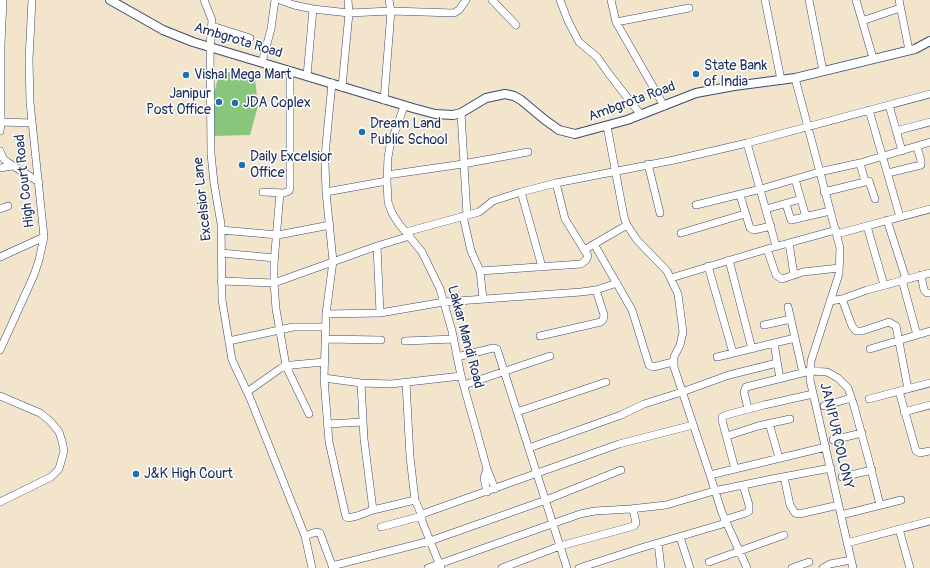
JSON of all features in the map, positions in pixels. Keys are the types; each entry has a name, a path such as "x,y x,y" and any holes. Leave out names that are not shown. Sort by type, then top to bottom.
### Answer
{"main road":[{"name":"Ambgrota Road","path":"110,0 163,30 210,47 404,106 445,115 461,113 486,98 505,94 514,96 521,100 559,130 575,134 641,115 689,95 708,90 795,78 917,48 930,41"}],"street":[{"path":"0,131 0,44 3,0"},
{"name":"High Court Road","path":"0,350 34,275 44,237 29,81 32,0"},
{"name":"Excelsior Lane","path":"204,0 211,15 212,26 210,47 211,154 221,230 222,300 229,345 235,368 247,392 305,536 312,568"},
{"path":"262,62 272,29 274,0"},
{"path":"280,0 313,9 349,13 391,11 454,13 459,10 466,0"},
{"path":"342,87 349,13 348,0"},
{"path":"384,100 391,11 389,0"},
{"path":"493,0 516,25"},
{"path":"560,0 579,42 597,57 641,115"},
{"path":"610,0 616,22 664,106"},
{"path":"765,0 781,80"},
{"path":"808,0 823,71"},
{"path":"856,0 873,58"},
{"path":"899,0 909,50"},
{"path":"616,22 689,8"},
{"path":"862,21 900,8"},
{"path":"307,76 313,9"},
{"path":"212,26 250,38"},
{"path":"263,192 287,192 290,188 290,71"},
{"name":"JANIPUR COLONY","path":"795,78 840,248 839,268 807,372 831,468 853,568"},
{"path":"332,84 326,145 326,192 333,261 326,314 324,362 328,442 346,517 357,516 373,510 415,500"},
{"path":"221,281 274,283 408,234 478,212 492,201 521,192 556,183 674,160 747,143 930,94"},
{"path":"889,105 902,151"},
{"name":"Lakkar Mandi Road","path":"404,106 390,146 387,178 387,193 390,207 399,224 426,259 436,278 454,339 461,376 487,469"},
{"path":"869,110 900,217"},
{"path":"461,113 465,215 471,251 480,270 483,299"},
{"path":"896,131 930,122"},
{"path":"1,126 32,123"},
{"path":"607,126 627,226 637,240 662,265 671,278 678,294 683,327 682,339 673,362 674,367 725,522 747,568"},
{"path":"696,205 740,195 819,172 860,163 930,142"},
{"path":"747,143 776,246"},
{"path":"888,173 921,165 917,146"},
{"path":"0,151 3,158 12,166 39,182"},
{"path":"326,192 387,178 528,152"},
{"path":"860,163 865,182"},
{"path":"648,164 660,214"},
{"path":"0,168 12,166"},
{"path":"795,179 806,217"},
{"path":"824,192 870,182 875,199"},
{"path":"480,270 584,263 588,256 565,218 556,183"},
{"path":"280,192 274,283 280,330 286,366 309,414"},
{"path":"521,192 542,267"},
{"path":"740,195 750,228 754,230 771,226"},
{"path":"766,209 801,200"},
{"path":"786,204 791,220 830,211"},
{"path":"0,209 8,206"},
{"path":"671,278 776,246 929,211"},
{"path":"681,233 745,214"},
{"path":"887,220 904,280 917,335"},
{"path":"221,230 278,235 330,225"},
{"path":"584,250 627,226"},
{"path":"867,226 884,285"},
{"path":"0,257 44,237"},
{"path":"789,243 794,275"},
{"path":"594,244 632,310 649,365 653,367 673,362"},
{"path":"377,246 380,313"},
{"path":"767,249 778,278 839,268"},
{"path":"221,253 275,258"},
{"path":"729,260 752,349"},
{"path":"708,266 734,353"},
{"path":"830,301 842,299 930,272"},
{"path":"921,275 924,290 927,293 930,293"},
{"path":"326,314 380,313 444,302 574,293 596,290 617,283"},
{"path":"540,336 601,322 604,315 596,290"},
{"path":"842,299 848,318 854,329 862,331 892,322 896,326 908,389"},
{"path":"788,307 795,338 807,372"},
{"path":"764,325 791,319"},
{"path":"229,345 280,330 299,327 325,327"},
{"path":"870,349 930,331"},
{"path":"717,357 795,338"},
{"path":"325,339 381,340"},
{"path":"405,341 454,339"},
{"path":"774,344 780,379"},
{"path":"457,357 495,348 498,351 567,568"},
{"path":"464,385 550,356"},
{"path":"247,392 275,371 286,366 324,362"},
{"path":"529,448 621,415 639,406 729,375 777,362"},
{"path":"748,409 744,392 746,387 807,372 827,372 833,374 848,388 862,433 880,505"},
{"path":"324,378 377,384 406,383 461,376"},
{"path":"517,412 606,382"},
{"path":"361,383 363,422 373,510"},
{"path":"406,383 410,457 415,500 440,566"},
{"path":"869,399 930,383"},
{"path":"899,391 916,451 920,453 930,451"},
{"path":"736,470 722,417 748,409 813,394"},
{"path":"0,396 40,413 59,432 64,451 59,469 51,477 0,502"},
{"path":"824,406 851,398"},
{"path":"904,412 930,405"},
{"path":"727,436 769,423 790,419"},
{"path":"327,424 363,422"},
{"path":"769,423 779,458"},
{"path":"381,527 422,516 429,511 487,492 619,444 693,425"},
{"path":"833,440 862,433"},
{"path":"710,475 736,470 826,447"},
{"path":"428,568 440,566 586,513 666,505 714,491 831,468"},
{"path":"487,469 495,489"},
{"path":"487,469 484,478 487,492"},
{"path":"305,536 316,532 320,533 332,567 430,541 546,500 621,470"},
{"path":"842,477 872,470"},
{"path":"784,477 790,504 795,513 799,514 839,505"},
{"path":"579,568 680,537 725,522 746,513 749,511 750,505 743,485"},
{"path":"841,514 901,500"},
{"path":"502,568 560,546 634,526 636,523 634,509"},
{"path":"847,543 930,521"},
{"path":"900,529 910,568"},
{"path":"709,562 738,550 784,535"},
{"path":"680,537 690,568"},
{"path":"658,543 662,568"},
{"path":"824,568 830,564 851,560"},
{"path":"792,568 809,562"}],"green space":[{"name":"JDA Coplex","path":"220,70 255,79 258,106 250,135 214,136 212,101"}],"place":[{"name":"State Bank of India","path":"696,74"},
{"name":"Vishal Mega Mart","path":"186,75"},
{"name":"Janipur Post Office","path":"219,102"},
{"name":"JDA Coplex","path":"235,103"},
{"name":"Dream Land Public School","path":"362,132"},
{"name":"Daily Excelsior Office","path":"242,165"},
{"name":"J&K High Court","path":"136,474"}]}
